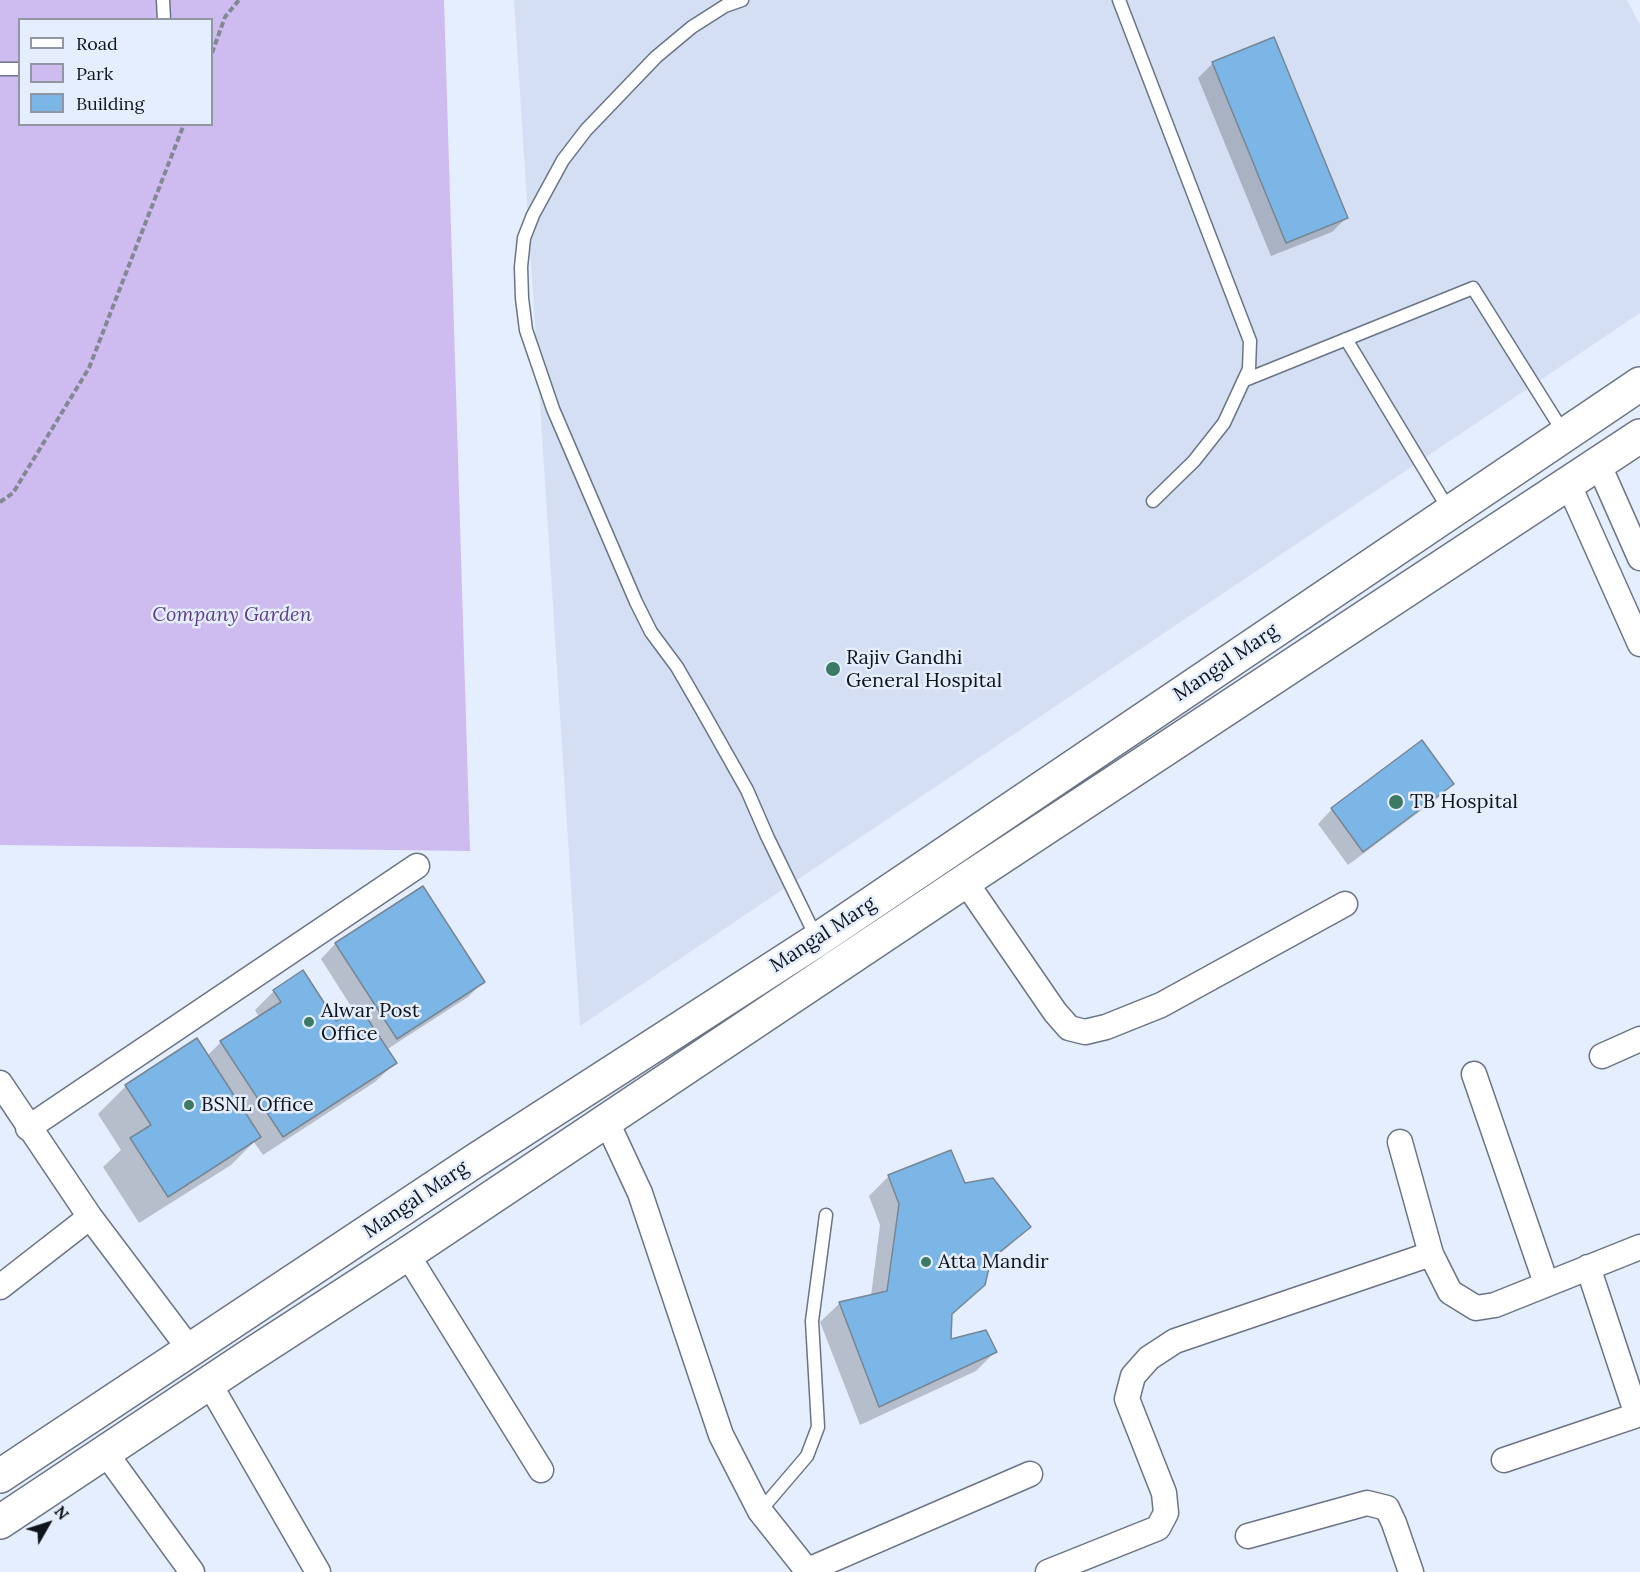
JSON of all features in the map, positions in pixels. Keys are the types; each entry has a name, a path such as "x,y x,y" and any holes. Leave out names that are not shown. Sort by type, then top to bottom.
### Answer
{"main road":[{"name":"Mangal Marg","path":"0,1476 473,1162 817,939 1640,384"},
{"name":"Mangal Marg","path":"0,1522 1640,436"},
{"path":"473,1162 498,1192"},
{"path":"225,1328 244,1359"}],"street":[{"path":"1598,464 1640,558"},
{"path":"1568,483 1640,644"},
{"path":"28,1128 417,866"},
{"path":"965,881 1055,1012 1069,1028 1085,1032 1106,1027 1161,1005 1345,904"},
{"path":"1602,1056 1640,1040"},
{"path":"1474,1074 1546,1283"},
{"path":"0,1083 28,1128 90,1217 190,1351"},
{"path":"606,1120 640,1193 721,1435 760,1511 806,1571 1030,1474"},
{"path":"1400,1142 1431,1254 1450,1292 1476,1308 1495,1305 1640,1247"},
{"path":"0,1287 90,1217"},
{"path":"407,1254 541,1470"},
{"path":"1048,1572 1158,1528 1166,1513 1164,1493 1127,1399 1133,1376 1149,1358 1175,1341 1431,1254"},
{"path":"1504,1460 1639,1414 1588,1267"},
{"path":"209,1383 318,1572"},
{"path":"105,1452 192,1572"},
{"path":"1248,1536 1368,1503 1387,1508 1411,1572"}],"lane":[{"path":"163,0 164,18"},
{"path":"742,0 725,6 692,27 656,57 586,130 563,160 533,215 524,238 520,267 522,298 526,330 553,410 636,602 651,632 677,667 747,790 817,939"},
{"path":"1119,0 1250,341 1249,369 1224,423 1194,461 1153,501"},
{"path":"0,69 18,69"},
{"path":"1245,380 1473,288 1557,422"},
{"path":"1346,339 1450,512"},
{"path":"760,1511 807,1456 818,1426 812,1322 826,1215"}],"path":[{"path":"213,50 225,17 239,0"},
{"path":"0,502 13,493 88,368 182,126"}],"shaded area":[{"name":"Rajiv Gandhi General Hospital","path":"514,0 1627,0 1640,25 1640,313 580,1026"}],"green space":[{"name":"Company Garden","path":"0,0 444,0 470,851 0,845"}],"building":[{"path":"1274,37 1348,218 1286,243 1212,62"},
{"path":"1422,740 1454,784 1363,852 1331,808"},
{"path":"423,886 485,982 397,1039 335,943"},
{"path":"303,970 336,1021 359,1006 397,1063 283,1137 220,1041 281,1002 273,990"},
{"name":"BSNL Office","path":"197,1038 261,1137 168,1197 130,1138 151,1125 125,1085"},
{"path":"951,1150 965,1183 993,1178 1031,1227 991,1259 985,1285 952,1314 951,1339 986,1330 997,1352 879,1407 839,1302 887,1291 899,1204 888,1175"}],"place":[{"name":"Rajiv Gandhi General Hospital","path":"833,669"},
{"name":"TB Hospital","path":"1396,802"},
{"name":"Alwar Post Office","path":"309,1022"},
{"name":"BSNL Office","path":"189,1105"},
{"name":"Atta Mandir","path":"926,1262"}]}
